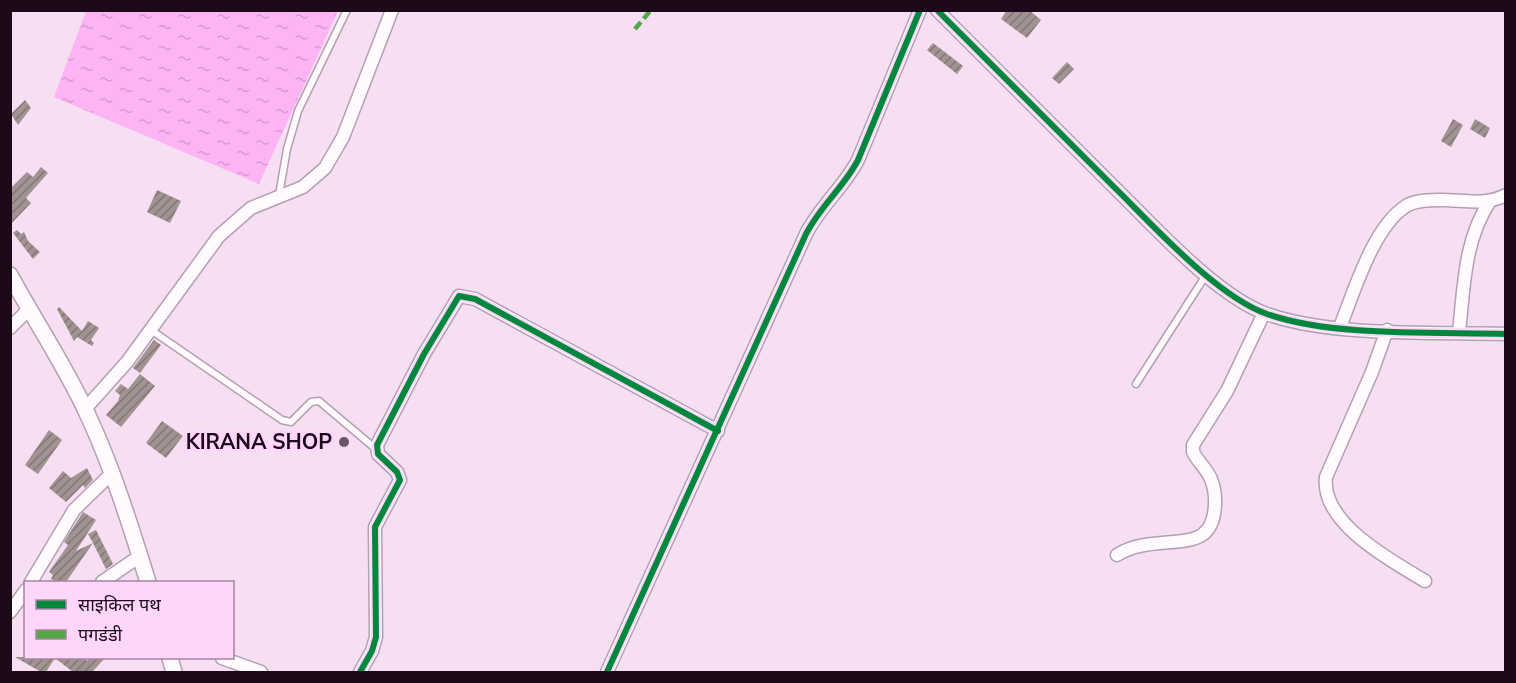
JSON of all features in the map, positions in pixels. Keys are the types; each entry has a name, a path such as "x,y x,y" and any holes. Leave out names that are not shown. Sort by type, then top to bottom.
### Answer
{"street":[{"path":"85,409 127,362 219,236 251,208 303,187 314,180 334,153 392,10"},
{"path":"607,672 806,234 817,213 850,174 858,160 920,10"},
{"path":"937,10 1145,218 1220,287 1264,313 1310,325 1387,330 1506,333"},
{"path":"1340,327 1382,232 1401,211 1420,201 1491,201 1506,195"},
{"path":"1459,332 1469,245 1479,218 1491,201"},
{"path":"10,275 85,409 112,473 146,581"},
{"path":"360,672 372,651 376,637 375,526 400,480 397,472 382,459 377,450 380,438 424,354 456,300 464,295 476,299 718,431"},
{"path":"10,328 29,309"},
{"path":"1117,555 1141,544 1201,536 1207,530 1215,507 1214,492 1208,473 1192,452 1193,445 1227,390 1264,313"},
{"path":"1387,330 1356,411 1326,477 1325,488 1339,516 1355,533 1425,581"},
{"path":"32,581 74,510 112,473"},
{"path":"103,581 140,556"},
{"path":"10,612 24,593"},
{"path":"227,659 261,672"}],"lane":[{"path":"279,196 287,148 298,111 347,10"},
{"path":"1136,384 1206,274"},
{"path":"150,330 282,420 291,422 311,402 320,401 377,450"}],"water":[{"path":"86,10 338,11 259,184 54,97"}],"building":[{"path":"1007,10 1029,10 1041,20 1027,38 1001,19"},
{"path":"933,43 963,66 957,74 927,50"},
{"path":"1067,62 1074,69 1059,84 1052,78"},
{"path":"25,100 31,108 18,125 11,114"},
{"path":"1453,119 1463,125 1451,147 1441,141"},
{"path":"1475,119 1490,128 1485,138 1470,129"},
{"path":"41,167 48,173 26,198 31,203 10,225 10,189 27,172 33,177"},
{"path":"157,190 181,201 170,223 147,212"},
{"path":"17,230 21,234 24,232 28,241 40,252 33,259 13,233"},
{"path":"59,307 82,331 88,321 99,328 91,340 94,343 92,346 77,337 74,341 57,309"},
{"path":"154,340 161,345 140,373 133,368"},
{"path":"140,374 155,386 121,427 106,415 118,401 120,395 115,391 121,384 128,389"},
{"path":"162,421 183,436 166,458 146,443"},
{"path":"49,430 62,440 38,474 25,465"},
{"path":"87,468 93,480 85,488 83,485 66,502 49,488 63,471 71,478"},
{"path":"83,512 96,520 76,551 93,543 67,581 55,581 51,579 53,575 49,572 68,545 64,542"},
{"path":"96,530 113,564 106,569 88,534"},
{"path":"15,657 54,659 46,672 41,672"},
{"path":"56,659 85,659 87,661 88,659 104,659 92,672 73,672"}],"marked path":[{"path":"635,29 651,10"}],"cycle path":[{"path":"607,672 806,234 858,160 920,10"},
{"path":"937,10 1166,239 1206,276 1247,305 1267,314 1322,327 1384,332 1506,334"},
{"path":"360,672 372,651 376,637 375,527 400,480 397,472 378,454 377,445 424,354 459,296 475,299 718,431"}],"place":[{"name":"KIRANA SHOP","path":"344,442"}]}
